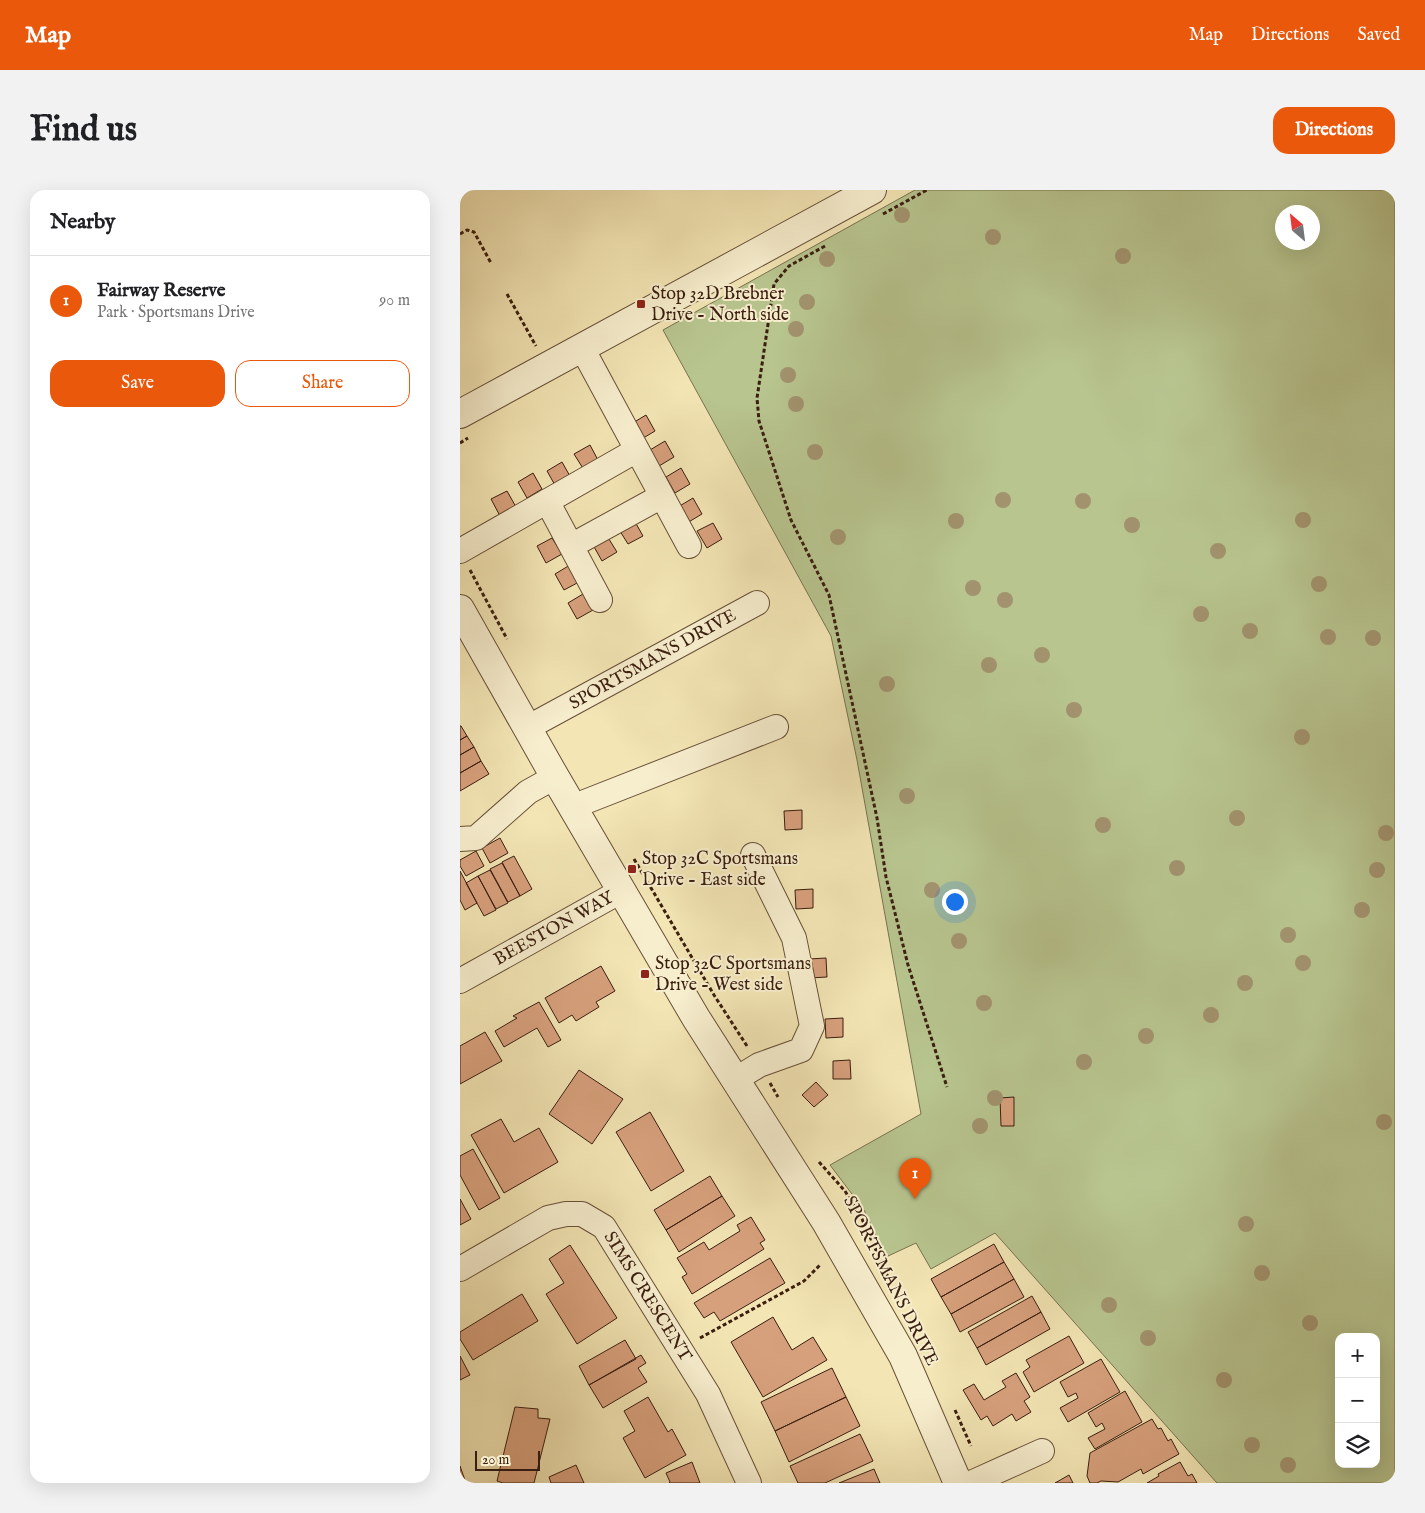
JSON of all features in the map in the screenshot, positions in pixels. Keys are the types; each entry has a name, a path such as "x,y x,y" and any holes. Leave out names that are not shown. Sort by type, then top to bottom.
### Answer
{"street":[{"path":"460,414 872,190"},
{"path":"582,348 689,546"},
{"path":"465,560 547,502 637,450"},
{"path":"571,546 662,496"},
{"path":"547,502 600,600"},
{"name":"SPORTSMANS DRIVE","path":"527,728 757,603"},
{"name":"SPORTSMANS DRIVE","path":"460,609 555,777 696,1018 826,1222 904,1356 958,1483"},
{"path":"572,806 776,727"},
{"path":"460,839 476,838 528,792 555,777"},
{"path":"736,1079 759,1065 802,1050 812,1026 794,938 753,855"},
{"name":"BEESTON WAY","path":"460,981 621,891"},
{"name":"SIMS CRESCENT","path":"460,1269 548,1218 566,1214 582,1214 604,1227 708,1394 749,1483"},
{"path":"978,1480 1042,1451"}],"path":[{"path":"875,218 927,190"},
{"path":"460,234 467,230 474,232 491,263"},
{"path":"832,242 789,266 774,284 757,398 759,421 791,520 829,595 877,818 886,877 908,965 947,1087"},
{"path":"507,294 537,348"},
{"path":"465,560 512,647"},
{"path":"632,856 714,995 780,1100"},
{"name":"SPORTSMANS DRIVE","path":"814,1155 845,1191 862,1219 892,1285"},
{"path":"680,1349 804,1281 820,1265"},
{"path":"952,1403 978,1480"}],"green space":[{"path":"915,190 1395,190 1395,1483 1217,1483 995,1233 931,1269 916,1243 886,1257 864,1210 830,1165 921,1114 857,760 831,636 663,330"}],"building":[{"path":"646,415 655,431 640,440 631,424"},
{"path":"665,441 674,457 659,466 650,450"},
{"path":"590,445 599,462 584,470 574,454"},
{"path":"562,462 571,478 556,487 547,471"},
{"path":"681,468 690,484 675,493 666,477"},
{"path":"533,473 542,489 527,498 518,482"},
{"path":"507,491 516,507 500,516 491,499"},
{"path":"693,498 702,514 687,523 678,507"},
{"path":"634,520 643,536 628,544 618,528"},
{"path":"713,523 722,539 707,548 697,531"},
{"path":"607,536 617,552 602,561 593,545"},
{"path":"552,538 562,554 546,563 537,546"},
{"path":"570,565 579,582 564,590 555,574"},
{"path":"583,594 593,610 577,619 568,603"},
{"path":"460,726 467,736 460,740"},
{"path":"467,736 474,747 460,755 460,740"},
{"path":"474,747 481,761 460,773 460,755"},
{"path":"481,761 489,774 460,791 460,773"},
{"path":"802,810 802,829 785,830 784,811"},
{"path":"500,838 508,853 490,863 482,848"},
{"path":"476,851 484,866 466,876 460,866 460,860"},
{"path":"514,856 532,889 520,896 502,862"},
{"path":"502,863 520,896 508,902 490,869"},
{"path":"490,870 508,903 496,909 478,876"},
{"path":"460,871 477,903 465,910 460,900"},
{"path":"478,876 496,910 484,916 466,883"},
{"path":"813,889 813,908 796,909 795,890"},
{"path":"826,958 827,977 809,978 809,959"},
{"path":"601,966 615,991 596,1002 599,1007 576,1021 572,1015 559,1023 545,998"},
{"path":"539,1002 561,1040 548,1047 537,1028 504,1047 495,1031 517,1018 513,1016"},
{"path":"843,1018 843,1037 826,1038 825,1019"},
{"path":"485,1032 502,1061 460,1084 460,1046"},
{"path":"850,1060 851,1079 833,1079 833,1061"},
{"path":"579,1070 623,1099 592,1144 549,1114"},
{"path":"816,1082 828,1095 814,1107 802,1095"},
{"path":"1014,1097 1014,1126 1001,1126 1000,1098"},
{"path":"650,1112 684,1171 651,1191 616,1132"},
{"path":"501,1119 514,1142 539,1128 558,1162 504,1193 471,1135"},
{"path":"473,1149 500,1198 479,1210 460,1175 460,1156"},
{"path":"710,1176 722,1196 666,1230 654,1210"},
{"path":"722,1196 735,1216 679,1252 666,1230"},
{"path":"460,1199 471,1219 460,1225"},
{"path":"751,1217 765,1240 760,1243 764,1249 692,1294 682,1277 687,1274 677,1258 704,1242 709,1250 740,1231 737,1225"},
{"path":"994,1244 1004,1262 941,1297 931,1279"},
{"path":"570,1245 617,1318 577,1344 546,1294 564,1283 549,1259"},
{"path":"770,1258 785,1283 720,1321 714,1312 704,1318 694,1303"},
{"path":"1004,1262 1014,1279 951,1314 941,1297"},
{"path":"1014,1279 1024,1297 960,1332 951,1314"},
{"path":"522,1294 538,1321 473,1360 460,1339 460,1332"},
{"path":"1032,1296 1041,1312 977,1348 968,1332"},
{"path":"1041,1312 1050,1329 986,1365 977,1348"},
{"path":"773,1317 792,1350 813,1337 827,1360 763,1397 731,1342"},
{"path":"1069,1336 1084,1363 1034,1392 1023,1372 1030,1367 1026,1360"},
{"path":"625,1340 636,1359 589,1385 579,1366"},
{"path":"641,1355 646,1363 638,1368 647,1382 603,1408 589,1385"},
{"path":"460,1356 470,1375 460,1380"},
{"path":"1101,1359 1120,1392 1068,1422 1060,1408 1078,1398 1076,1393 1068,1397 1060,1382"},
{"path":"832,1368 846,1397 775,1431 761,1402"},
{"path":"1016,1373 1030,1397 1024,1401 1031,1412 1016,1421 1012,1414 993,1426 987,1416 981,1420 963,1390 974,1384 984,1400 1006,1387 1002,1381"},
{"path":"1125,1391 1142,1422 1095,1449 1088,1438 1105,1429 1102,1423 1096,1427 1088,1413"},
{"path":"648,1397 668,1432 672,1429 686,1455 645,1478 623,1438 635,1431 624,1411"},
{"path":"846,1397 860,1426 789,1462 775,1431"},
{"path":"515,1407 538,1409 538,1418 550,1419 534,1483 503,1483 497,1481"},
{"path":"1152,1419 1158,1429 1161,1428 1168,1441 1171,1439 1179,1454 1143,1474 1141,1469 1118,1482 1101,1481 1090,1483 1087,1476 1090,1453"},
{"path":"860,1434 873,1461 825,1483 798,1483 790,1466"},
{"path":"692,1462 700,1483 669,1483 666,1473"},
{"path":"1180,1462 1188,1476 1192,1474 1197,1483 1147,1483 1159,1476 1158,1474"},
{"path":"576,1465 584,1483 551,1483 549,1477"},
{"path":"460,1466 466,1483 460,1483"},
{"path":"874,1469 880,1483 839,1483"},
{"path":"1069,1475 1073,1483 1055,1483"}],"place":[{"name":"Stop 32D Brebner Drive - North side","path":"641,304"},
{"name":"Stop 32C Sportsmans Drive - East side","path":"632,869"},
{"name":"Stop 32C Sportsmans Drive - West side","path":"645,974"},
{"name":"Fairway Reserve","path":"915,1199"}]}
